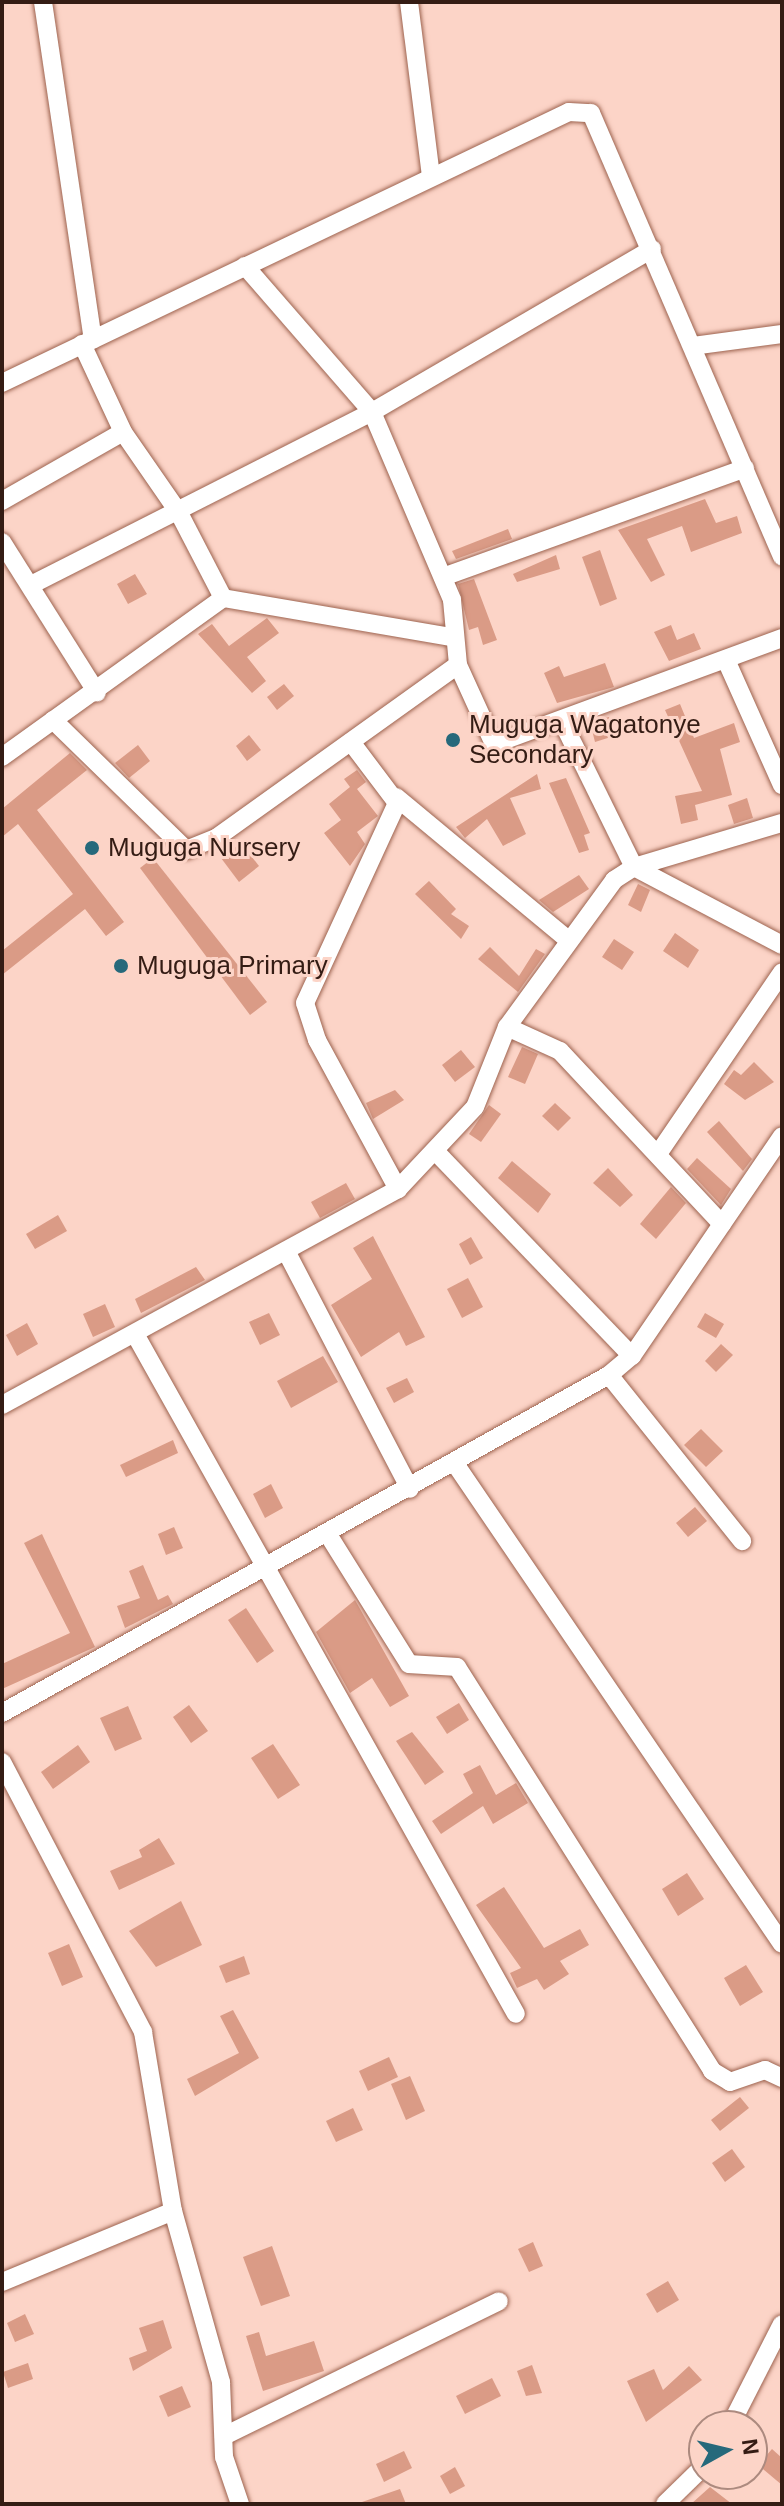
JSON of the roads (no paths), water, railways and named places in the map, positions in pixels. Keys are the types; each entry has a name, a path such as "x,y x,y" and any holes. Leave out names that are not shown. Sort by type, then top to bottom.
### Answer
{"street":[{"path":"43,2 88,342 123,432 179,513 223,598"},
{"path":"409,2 431,177"},
{"path":"2,383 569,112 591,113 782,557"},
{"path":"33,584 179,513 372,412 652,249"},
{"path":"245,266 372,412 443,577 458,665 494,744 563,723 782,638"},
{"path":"693,346 782,334"},
{"path":"2,501 123,432"},
{"path":"443,577 745,468"},
{"path":"2,542 33,584 97,693"},
{"path":"2,757 97,693 223,598 452,637"},
{"path":"726,660 782,785"},
{"path":"53,720 186,850 216,838 458,665"},
{"path":"563,723 634,867 782,945"},
{"path":"351,742 396,797 566,938"},
{"path":"396,797 305,1003 317,1040 398,1189"},
{"path":"2,1405 398,1189 438,1154 475,1107 507,1027 566,938 634,867 782,823"},
{"path":"658,1154 782,972"},
{"path":"507,1027 560,1051 722,1224"},
{"path":"2,1713 329,1536 609,1375 632,1356 782,1136"},
{"path":"438,1154 632,1356"},
{"path":"286,1251 410,1489"},
{"path":"135,1334 516,2014"},
{"path":"609,1375 742,1541"},
{"path":"456,1465 782,1944"},
{"path":"329,1536 409,1664 457,1667 712,2071 730,2082 765,2070 782,2078"},
{"path":"2,1762 143,2032 173,2211 221,2382 224,2436 240,2504"},
{"path":"2,2282 173,2211"},
{"path":"224,2436 499,2301"},
{"path":"738,2410 782,2324"},
{"path":"665,2504 688,2482"}],"place":[{"name":"Muguga Wagatonye Secondary","path":"453,740"},
{"name":"Muguga Nursery","path":"92,848"},
{"name":"Muguga Primary","path":"121,966"}]}
